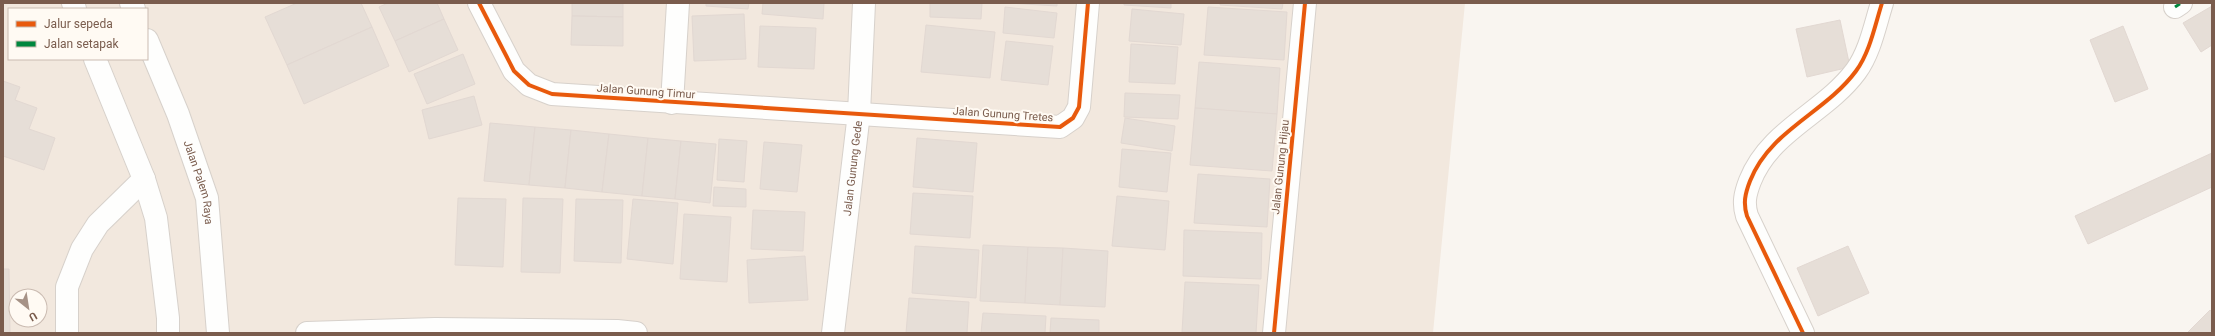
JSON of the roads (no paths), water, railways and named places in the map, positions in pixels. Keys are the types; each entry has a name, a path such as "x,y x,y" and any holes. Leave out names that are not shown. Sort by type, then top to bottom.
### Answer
{"street":[{"name":"Jalan Gunung Timur","path":"479,3 514,71 529,85 552,94 672,103 859,113"},
{"path":"672,103 678,3"},
{"name":"Jalan Gunung Gede","path":"833,333 859,113 864,3"},
{"name":"Jalan Gunung Tretes","path":"859,113 1060,127 1073,118 1079,107 1088,3"},
{"name":"Jalan Gunung Hijau","path":"1274,333 1305,3"},
{"path":"1803,333 1747,216 1744,198 1756,165 1771,146 1841,88 1856,70 1869,45 1882,3"},
{"name":"Jalan Palem Raya","path":"148,42 178,114 207,198 218,333"},
{"path":"95,60 144,179 156,218 168,333"},
{"path":"67,333 67,287 82,249 98,224 144,179"},
{"path":"307,333 435,329 617,331 636,333"}]}
